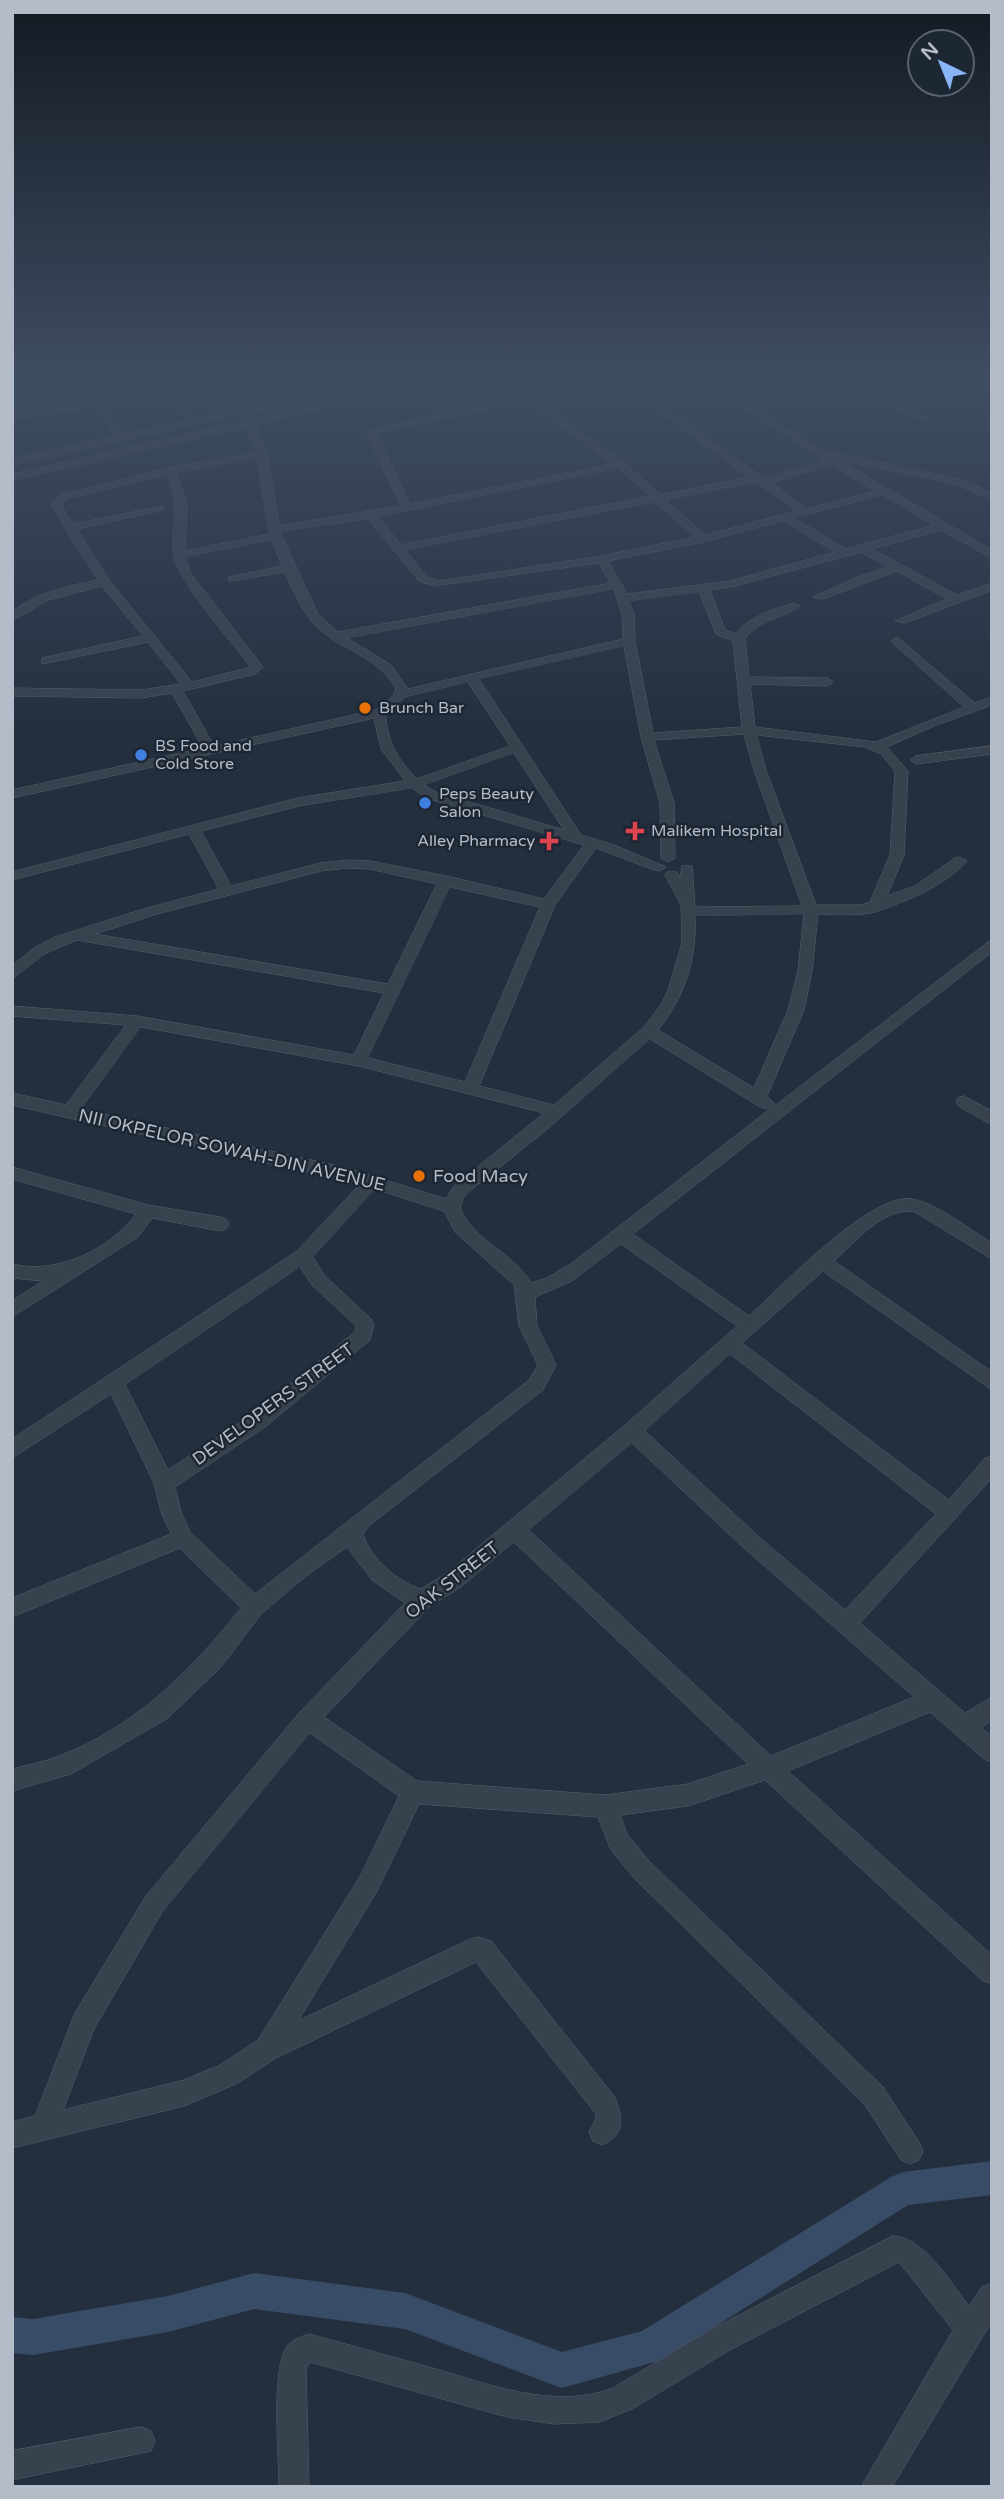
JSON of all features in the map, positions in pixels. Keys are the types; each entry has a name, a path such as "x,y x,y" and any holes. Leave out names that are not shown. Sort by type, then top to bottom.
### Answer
{"street":[{"path":"70,497 57,500 55,504 73,527 105,582 152,638 183,688 211,752"},
{"path":"12,692 107,695 183,688 251,671 257,667 186,574 179,555 181,497"},
{"path":"269,497 275,533 311,613 337,636 394,674 400,684 401,694"},
{"path":"401,497 407,508"},
{"path":"179,555 275,533 464,497"},
{"path":"658,497 703,539"},
{"path":"400,548 674,497"},
{"path":"782,497 806,513"},
{"path":"371,515 423,579 438,584 601,559 703,539 866,497"},
{"path":"891,497 992,555"},
{"path":"73,527 159,508"},
{"path":"788,519 846,554"},
{"path":"623,598 704,590 846,554 942,526"},
{"path":"864,549 957,600"},
{"path":"601,559 618,585 628,614 629,641 647,737 667,803 669,825 665,865 688,909"},
{"path":"819,597 899,567"},
{"path":"233,579 291,568"},
{"path":"12,618 35,603 58,593 105,582"},
{"path":"337,636 618,585"},
{"path":"901,621 992,586"},
{"path":"704,590 720,632 738,639"},
{"path":"758,1098 796,1010 805,971 811,912 749,730 738,639 743,630 754,623 794,606"},
{"path":"46,661 152,638"},
{"path":"12,794 380,713 401,694 629,641"},
{"path":"897,641 972,707"},
{"path":"472,678 576,838"},
{"path":"742,680 827,682"},
{"path":"878,746 992,701"},
{"path":"380,713 378,723 381,735 414,785 431,795 665,865 682,860 686,866"},
{"path":"647,737 749,730 799,733 878,746 892,757 902,771 897,855 875,907"},
{"path":"12,876 298,802 414,785 519,747"},
{"path":"916,760 992,750"},
{"path":"12,1780 63,1766 107,1744 160,1711 213,1660 254,1607 536,1385 547,1365 544,1353 528,1327 527,1291 510,1270 457,1224 451,1207 459,1191 649,1031 668,1007 676,990 689,943 686,866 669,825"},
{"path":"192,828 227,891"},
{"path":"470,1088 548,904 593,844"},
{"path":"688,909 811,912 875,907 920,889 960,861"},
{"path":"12,974 39,951 74,935 321,867 370,865 548,904"},
{"path":"359,1061 446,880"},
{"path":"74,935 393,990"},
{"path":"527,1291 556,1283 992,944"},
{"path":"12,1010 137,1021 359,1061 556,1111"},
{"path":"70,1112 137,1021"},
{"path":"649,1031 780,1111"},
{"name":"NII OKPELOR SOWAH-DIN AVENUE","path":"12,1099 373,1181 451,1207"},
{"path":"964,1102 992,1119"},
{"path":"12,1173 148,1211 220,1224"},
{"path":"12,1450 303,1256 373,1181"},
{"name":"OAK STREET","path":"44,2127 84,2022 154,1905 308,1719 375,1646 424,1598 454,1580 515,1530 632,1431 857,1230 889,1207 898,1204 920,1207 992,1252"},
{"path":"12,1310 81,1268 132,1232 148,1211"},
{"path":"620,1234 750,1326"},
{"name":"DEVELOPERS STREET","path":"164,1483 258,1420 364,1335 365,1324 318,1280 303,1256"},
{"path":"822,1261 992,1382"},
{"path":"12,1271 23,1275 47,1274 81,1268"},
{"path":"730,1344 950,1513"},
{"path":"114,1382 164,1483 171,1512 183,1538 254,1607"},
{"path":"632,1431 688,1486 992,1751"},
{"path":"846,1623 950,1513 992,1464"},
{"path":"515,1530 768,1768 992,1972"},
{"path":"352,1532 354,1544 367,1562 406,1595 424,1598"},
{"path":"12,1608 183,1538"},
{"path":"308,1719 413,1792 605,1806 688,1795 768,1768 933,1700"},
{"path":"964,1727 992,1707"},
{"path":"267,2049 369,1883 413,1792"},
{"path":"605,1806 619,1842 641,1869 874,2096 910,2151"},
{"path":"12,2135 184,2093 229,2074 267,2049 477,1949 482,1950 605,2105 609,2124 601,2132"},
{"path":"294,2487 292,2369 300,2351 309,2348 507,2403 554,2410 599,2408 622,2399 718,2341 893,2249 901,2249 910,2254 969,2329"},
{"path":"875,2487 969,2329 992,2297"},
{"path":"12,2466 141,2441"}],"waterway":[{"path":"12,2335 33,2337 168,2314 254,2291 405,2311 562,2370 649,2347 903,2189 992,2178"}],"place":[{"name":"Brunch Bar","path":"365,708"},
{"name":"BS Food and Cold Store","path":"141,755"},
{"name":"Peps Beauty Salon","path":"425,803"},
{"name":"Malikem Hospital","path":"635,831"},
{"name":"Alley Pharmacy","path":"549,841"},
{"name":"Food Macy","path":"419,1176"}]}
